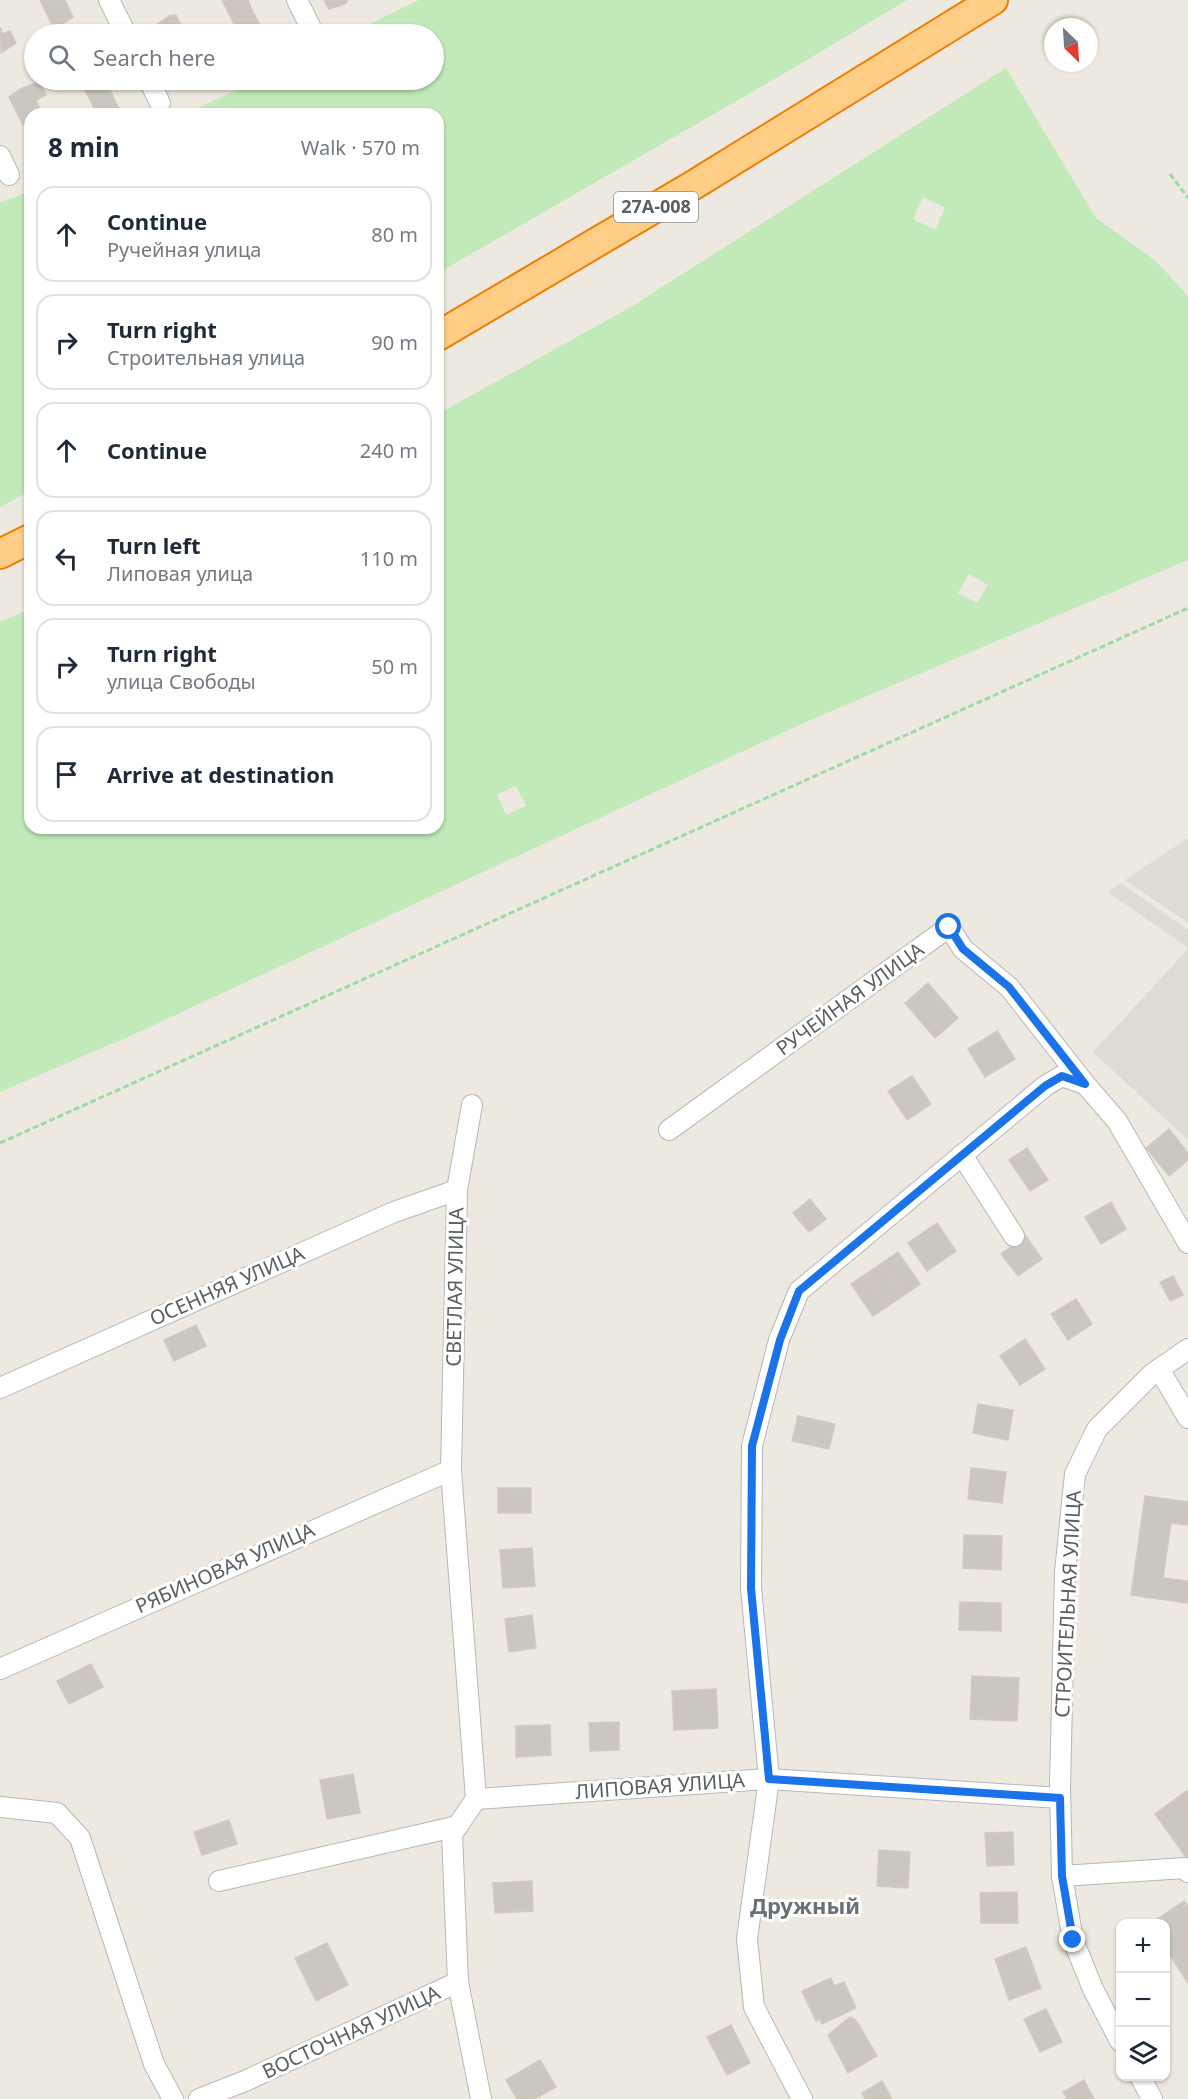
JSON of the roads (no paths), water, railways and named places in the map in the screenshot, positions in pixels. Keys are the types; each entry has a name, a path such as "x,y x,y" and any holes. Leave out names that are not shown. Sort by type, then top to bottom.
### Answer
{"highway":[{"name":"27А-008","path":"444,332 692,186 993,0"},
{"path":"0,554 24,543"}],"street":[{"path":"109,0 121,24"},
{"path":"297,0 309,24"},
{"path":"154,90 160,103"},
{"path":"0,156 9,175"},
{"name":"РУЧЕЙНАЯ УЛИЦА","path":"669,1130 949,927 963,949 1009,987 1085,1084"},
{"path":"802,2099 754,2007 747,1939 769,1779 751,1588 752,1446 780,1340 799,1291 1045,1086 1062,1076 1085,1084 1117,1122 1188,1243"},
{"name":"СВЕТЛАЯ УЛИЦА","path":"472,1105 457,1190 452,1470 476,1799"},
{"path":"962,1155 1014,1236"},
{"name":"ОСЕННЯЯ УЛИЦА","path":"0,1388 394,1212 457,1190"},
{"name":"СТРОИТЕЛЬНАЯ УЛИЦА","path":"1116,2033 1093,1989 1073,1940 1062,1876 1060,1798 1065,1572 1075,1473 1097,1429 1159,1369 1188,1348"},
{"path":"1159,1369 1188,1418"},
{"name":"РЯБИНОВАЯ УЛИЦА","path":"0,1669 452,1470"},
{"name":"ЛИПОВАЯ УЛИЦА","path":"476,1799 769,1779 1060,1798"},
{"path":"476,1799 453,1834 458,1982 481,2099"},
{"path":"0,1807 57,1813 80,1838 154,2064 173,2099"},
{"path":"219,1881 458,1826"},
{"path":"1062,1876 1185,1868 1188,1872"},
{"name":"ВОСТОЧНАЯ УЛИЦА","path":"199,2099 244,2081 458,1982"},
{"path":"1143,2081 1152,2099"}],"district":[{"name":"Дружный","path":"805,1906"}]}
